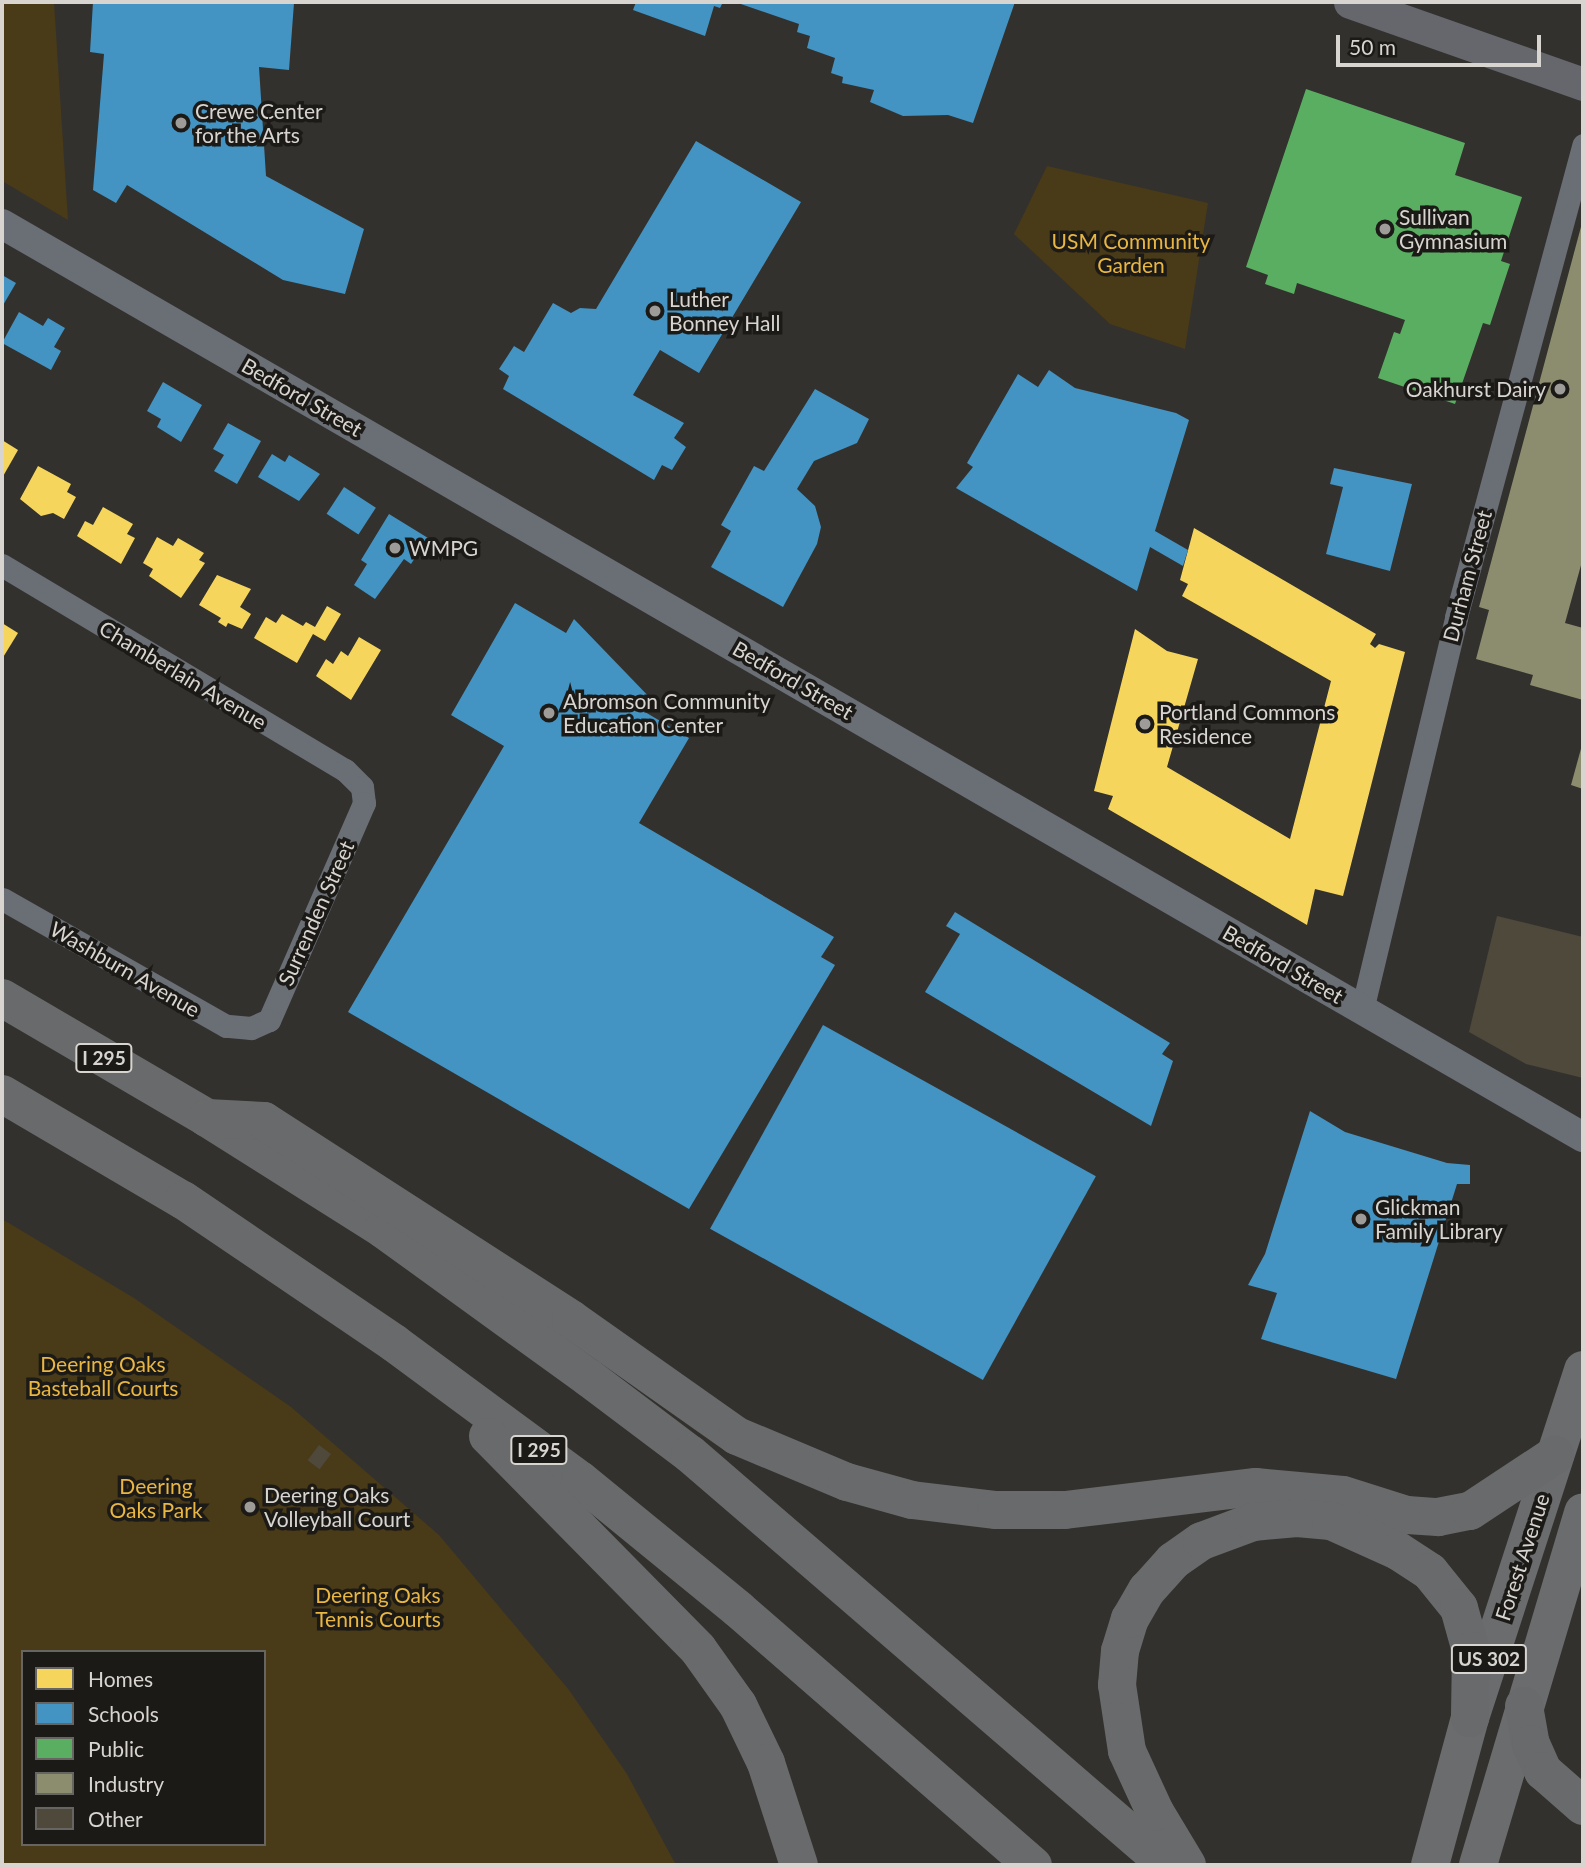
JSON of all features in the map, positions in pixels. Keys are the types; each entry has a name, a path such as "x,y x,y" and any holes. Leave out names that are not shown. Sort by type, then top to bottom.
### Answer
{"highway":[{"name":"I 295","path":"2,998 207,1118 383,1229 690,1454 1167,1865"},
{"name":"I 295","path":"2,1094 183,1200 394,1343 580,1480 738,1609 1033,1865"},
{"path":"207,1118 264,1121 570,1320 737,1436 847,1482 912,1500 996,1510 1065,1510 1256,1486 1343,1495 1407,1515 1438,1517 1470,1511 1555,1455"},
{"path":"394,1343 698,1649 738,1705 766,1763 799,1865"},
{"name":"Forest Avenue","path":"1430,1865 1470,1718 1583,1370"},
{"name":"US 302","path":"1478,1865 1583,1512"},
{"path":"1187,1865 1155,1812 1127,1751 1117,1685 1126,1630 1147,1590 1173,1561 1202,1541 1253,1522 1297,1518 1331,1521 1398,1551 1430,1572 1458,1608 1471,1651 1470,1718"},
{"path":"1524,1706 1531,1744 1543,1771 1583,1807"}],"main road":[{"path":"1350,2 1583,84"}],"street":[{"name":"Durham Street","path":"1362,1010 1455,617 1583,145"},
{"name":"Bedford Street","path":"2,223 1583,1137"},
{"name":"Chamberlain Avenue","path":"2,565 345,770 362,787"},
{"name":"Surrenden Street","path":"251,1028 269,1020 364,803 362,787"},
{"name":"Washburn Avenue","path":"2,899 226,1026 251,1028"}],"green space":[{"path":"2,2 54,2 68,220 2,181"},
{"name":"USM Community Garden","path":"1047,166 1208,203 1185,349 1110,324 1014,234"},
{"name":"Deering Oaks Park","path":"2,1219 134,1298 291,1407 439,1535 569,1690 627,1774 676,1865 2,1865"}],"building: Homes":[{"path":"2,440 18,450 2,478"},
{"path":"38,466 71,484 67,492 76,497 64,519 53,513 41,516 20,499"},
{"path":"103,507 133,524 127,534 135,538 121,564 77,536 85,521 93,525"},
{"name":"Portland Commons Residence","path":"1194,528 1376,634 1370,644 1375,648 1379,644 1405,652 1343,896 1315,889 1307,925 1108,809 1113,796 1094,791 1135,629 1167,651 1198,659 1167,767 1290,839 1331,681 1182,596 1188,584 1180,580"},
{"path":"157,537 173,546 178,538 204,553 199,560 205,563 181,598 149,576 153,569 143,563"},
{"path":"217,575 251,589 240,607 251,614 242,629 228,623 226,627 218,622 221,618 199,605"},
{"path":"327,606 341,614 325,641 313,634 297,663 254,638 266,617 276,623 282,614 303,626 306,622 315,627"},
{"path":"2,623 18,633 2,659"},
{"path":"359,637 381,650 351,700 316,676 326,659 333,664 341,651 348,656"}],"building: Schools":[{"name":"Crewe Center for the Arts","path":"93,2 294,3 289,70 259,67 266,176 364,229 345,294 283,280 127,185 116,203 93,190 104,54 90,52"},
{"path":"636,2 723,2 720,8 714,6 705,36 633,10"},
{"path":"735,2 1015,2 973,123 948,115 903,116 870,102 874,90 842,83 843,77 831,73 835,58 807,48 810,36 797,32 799,24"},
{"name":"Luther Bonney Hall","path":"696,141 801,202 699,373 660,350 633,395 684,423 674,438 686,447 672,470 662,465 654,480 503,389 509,376 499,369 514,346 524,352 553,303 571,313 580,308 596,309"},
{"path":"2,275 16,283 2,307"},
{"path":"19,312 43,326 48,318 65,328 54,347 61,351 51,370 2,343"},
{"path":"1049,370 1075,388 1176,413 1189,420 1155,531 1188,550 1183,566 1150,547 1137,591 956,488 973,467 967,463 1018,374 1038,387"},
{"path":"163,382 202,405 181,442 157,427 161,419 147,411"},
{"path":"815,389 869,419 857,443 814,461 797,489 815,506 821,527 817,544 783,607 711,567 731,531 721,525 754,466 764,471"},
{"path":"228,423 261,441 237,484 214,471 224,455 213,449"},
{"path":"272,454 285,462 289,455 320,474 299,501 258,477"},
{"path":"1334,468 1412,484 1390,571 1326,554 1343,487 1330,484"},
{"path":"344,487 376,508 358,535 327,514"},
{"name":"WMPG","path":"389,514 428,538 411,564 404,559 375,599 354,585 367,564 361,560"},
{"path":"515,603 566,633 574,619 655,703 645,712 689,738 639,823 834,937 821,957 835,965 689,1209 348,1012 504,746 451,715"},
{"path":"955,912 1170,1043 1162,1054 1173,1061 1151,1126 925,992 960,934 946,926"},
{"path":"823,1025 1096,1176 983,1380 710,1229"},
{"name":"Glickman Family Library","path":"1310,1111 1345,1132 1447,1163 1470,1165 1470,1184 1457,1184 1396,1379 1261,1339 1277,1293 1248,1285 1265,1254"}],"building: Public":[{"name":"Sullivan Gymnasium","path":"1306,89 1465,143 1455,175 1522,197 1501,261 1510,264 1490,325 1483,323 1455,404 1378,378 1394,332 1400,334 1405,320 1297,283 1294,294 1265,284 1268,275 1246,267"}],"building: Industry":[{"name":"Oakhurst Dairy","path":"1582,223 1583,558 1565,623 1583,628 1583,700 1530,685 1533,675 1476,659 1489,610 1479,607"},
{"path":"1583,745 1583,789 1571,785"}],"building: Other":[{"path":"1497,916 1583,937 1583,1078 1526,1064 1469,1032"},
{"path":"319,1445 331,1454 320,1469 308,1460"}],"place":[{"name":"Crewe Center for the Arts","path":"181,123"},
{"name":"Sullivan Gymnasium","path":"1385,229"},
{"name":"Luther Bonney Hall","path":"655,311"},
{"name":"Oakhurst Dairy","path":"1560,389"},
{"name":"WMPG","path":"395,548"},
{"name":"Abromson Community Education Center","path":"549,713"},
{"name":"Portland Commons Residence","path":"1145,724"},
{"name":"Glickman Family Library","path":"1361,1219"},
{"name":"Deering Oaks Volleyball Court","path":"250,1507"}],"park label":[{"name":"Deering Oaks Basteball Courts","path":"103,1376"},
{"name":"Deering Oaks Tennis Courts","path":"378,1607"}]}
